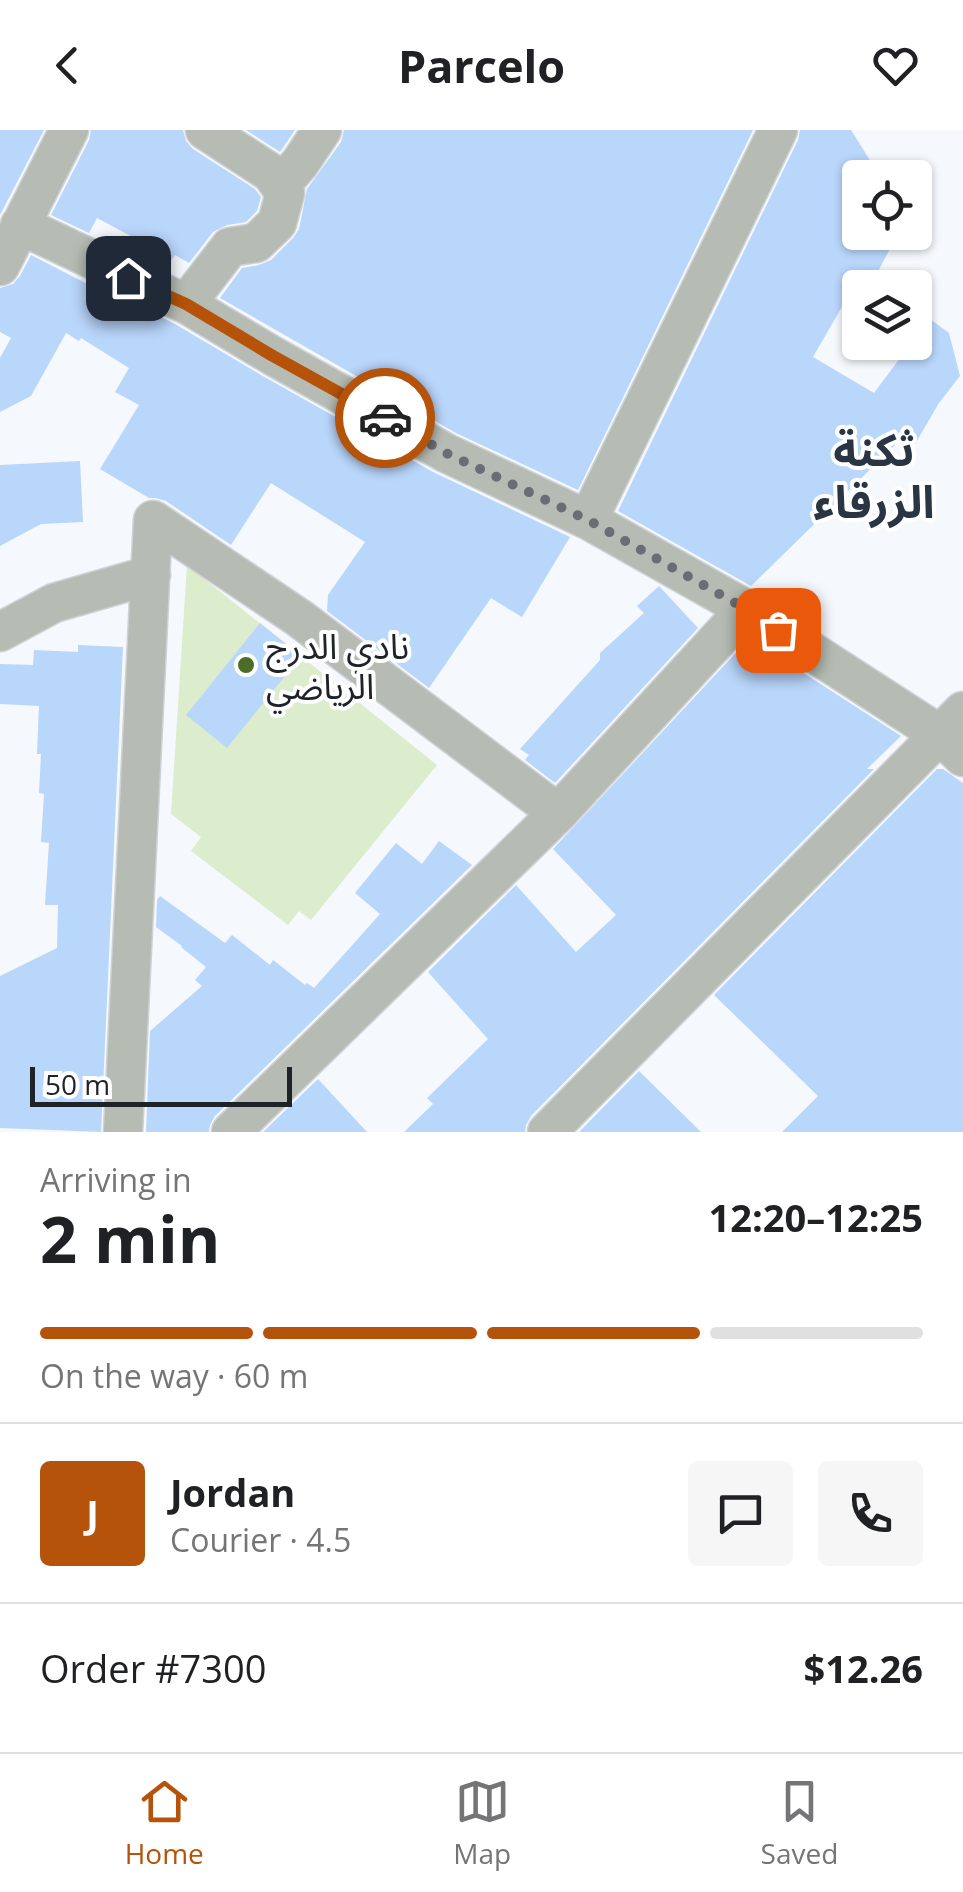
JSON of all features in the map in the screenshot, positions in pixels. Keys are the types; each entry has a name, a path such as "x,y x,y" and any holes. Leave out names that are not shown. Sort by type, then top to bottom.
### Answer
{"street":[{"path":"0,266 70,130"},
{"path":"186,304 230,247 256,242 278,223 286,192 271,174 206,130"},
{"path":"280,186 322,130"},
{"path":"588,520 778,130"},
{"path":"20,225 186,304 446,453 588,520 955,734 547,1132"},
{"path":"123,1132 153,520 299,618 558,813"},
{"path":"0,632 54,603 151,575"},
{"path":"231,1132 558,813 746,609"}],"green space":[{"name":"نادي الدرج الرياضي","path":"187,565 437,765 311,920 299,911 288,925 191,851 201,837 171,814"}],"building":[{"path":"0,130 44,130 0,215"},
{"path":"91,130 183,130 193,149 255,189 261,197 257,211 246,222 213,232 189,263 175,255 169,263 141,246 142,242 97,218 89,233 51,215"},
{"path":"246,130 295,130 280,152"},
{"path":"344,130 753,130 578,490 456,433 220,298 242,268 271,260 293,238 299,229 307,189 341,142"},
{"path":"800,130 851,130 870,160 842,160 842,250 889,250 879,270 842,270 842,307 813,357 874,393 899,360 932,360 932,320 949,333 960,376 915,444 900,435 895,445 751,586 618,511"},
{"path":"31,255 132,307 134,304 175,324 435,473 570,537 522,617 491,598 429,688 327,611 328,595 365,542 271,483 231,545 166,501 149,498 100,469 139,405 115,392 129,368 66,333 31,396 0,412 0,358 11,338 0,332 0,288 13,284"},
{"path":"80,461 83,522 41,524 0,546 0,465"},
{"path":"659,586 698,628 555,783 525,760 529,755 520,749 600,660 600,653 644,613 637,606"},
{"path":"260,623 301,656 227,748 186,715"},
{"path":"756,642 901,736 867,769 874,769 531,1116 525,1132 404,1132 433,1104 427,1098 488,1039 428,972 516,885 576,952 616,915 553,849 745,643"},
{"path":"78,645 123,647 101,1132 0,1128 0,976 57,948 58,905 45,905 49,843 41,842 44,794 39,793 39,706 0,704 0,664 33,665 34,650 78,652"},
{"path":"937,769 963,783 963,1132 782,1132 818,1096 714,995"},
{"path":"439,841 472,865 215,1116 209,1132 146,1132 150,1031 202,986 195,980 206,967 156,927 160,896 225,943 232,935 270,965 273,960 314,988 380,914 355,893 396,843 422,864"},
{"path":"639,1071 701,1132 579,1132"},
{"path":"318,1079 367,1132 263,1132"}],"way so far":[{"path":"385,418 446,453 588,520 778,630"}],"place":[{"name":"نادي الدرج الرياضي","path":"246,665"}],"district":[{"name":"ثكنة الزرقاء","path":"874,474"}],"route":[{"path":"128,278 186,304 385,418"}]}
